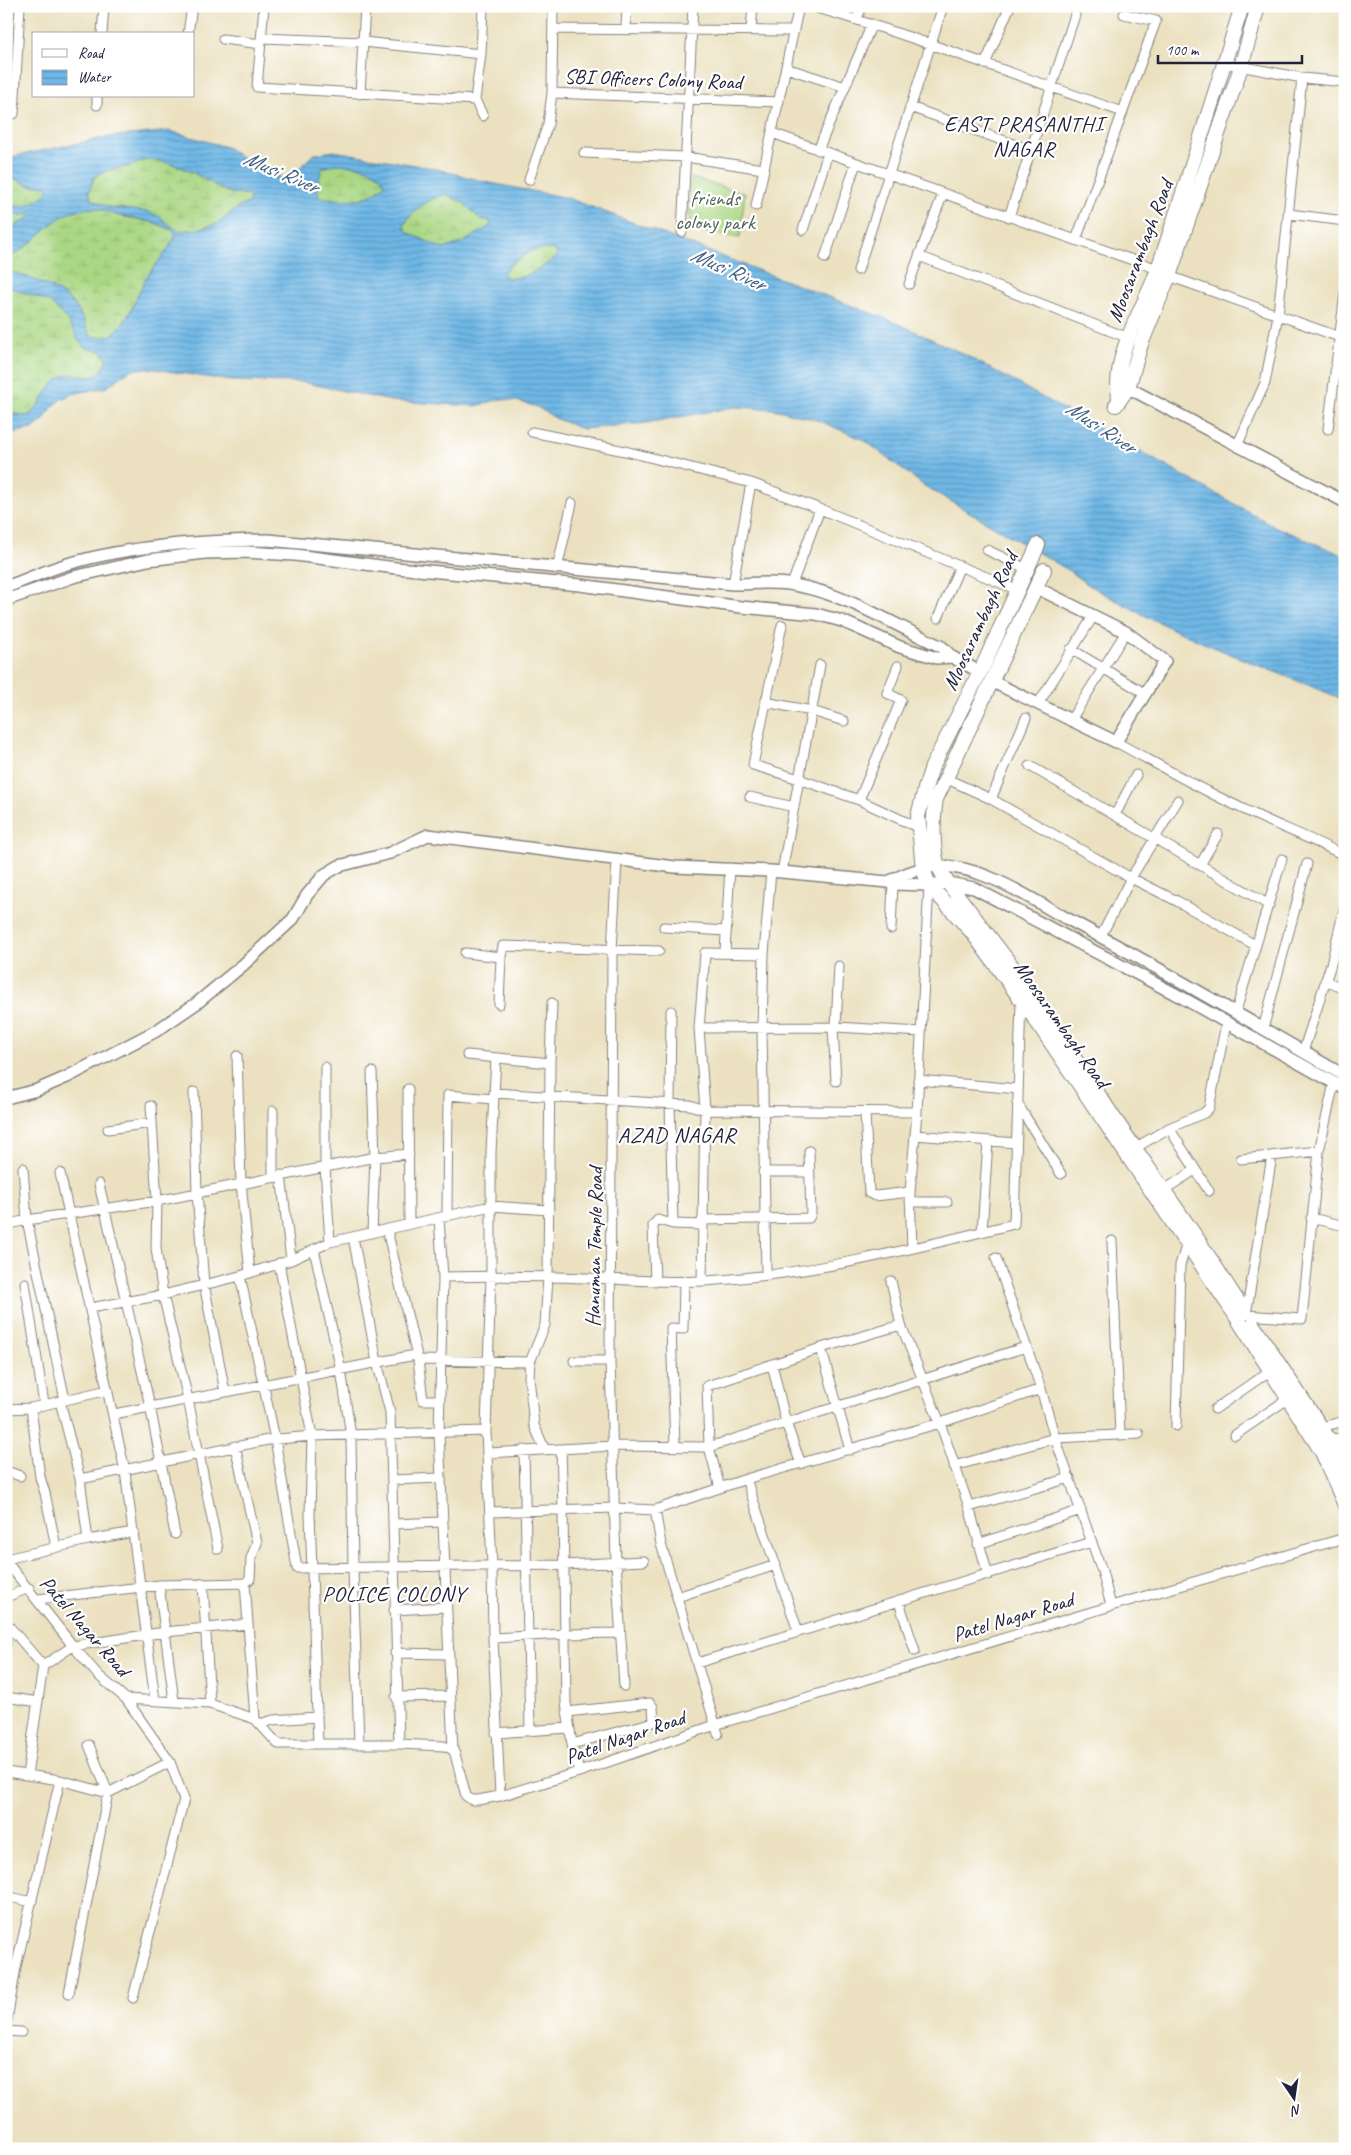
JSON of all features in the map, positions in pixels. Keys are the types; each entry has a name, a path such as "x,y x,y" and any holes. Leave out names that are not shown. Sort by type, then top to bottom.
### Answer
{"main road":[{"name":"Moosarambagh Road","path":"1120,393 1141,344 1164,272 1242,6"},
{"name":"Moosarambagh Road","path":"1120,393 1128,338 1164,272 1240,67 1258,6"},
{"name":"Moosarambagh Road","path":"1038,545 980,672 932,767 920,807 919,828 923,869 929,885 972,932 1022,999 1271,1370 1322,1452 1345,1505"},
{"name":"Moosarambagh Road","path":"1044,570 936,799 934,829 938,866 948,883 1021,978 1164,1190 1336,1450 1345,1473"}],"street":[{"path":"14,114 20,6"},
{"path":"102,32 104,6"},
{"path":"174,6 192,7 188,32"},
{"path":"264,6 257,87 475,100"},
{"path":"360,94 365,6"},
{"path":"483,6 481,54 475,100 483,116"},
{"name":"SBI Officers Colony Road","path":"553,6 552,93 779,102"},
{"path":"626,29 627,6"},
{"path":"682,232 693,6"},
{"path":"751,30 752,6"},
{"path":"756,206 800,6"},
{"path":"810,6 872,24 1050,88 1124,112"},
{"path":"857,20 862,6"},
{"path":"858,270 943,6"},
{"path":"986,64 1010,6"},
{"path":"1009,217 1075,14"},
{"path":"1076,240 1156,21 1124,14"},
{"path":"818,150 872,24"},
{"path":"553,29 794,31"},
{"path":"223,39 363,42 481,54"},
{"path":"1224,63 1302,78 1345,82"},
{"path":"786,68 845,87"},
{"path":"1236,446 1265,383 1278,315 1302,78"},
{"path":"529,180 548,124 552,93"},
{"path":"910,107 1030,150"},
{"path":"772,133 1076,240 1343,339"},
{"path":"803,230 828,153"},
{"path":"584,154 686,157 763,169"},
{"path":"825,258 856,163"},
{"path":"909,284 943,194"},
{"path":"1288,214 1345,221"},
{"path":"919,256 1141,344"},
{"path":"1328,429 1343,339 1345,293"},
{"path":"1120,393 1236,446 1345,502"},
{"path":"532,432 625,451 752,483 1018,590"},
{"path":"733,584 752,483"},
{"path":"557,569 572,504"},
{"path":"792,584 820,509"},
{"path":"6,587 70,563 141,548 214,541 268,540 557,569 733,584 792,584 828,592 942,647 952,657 980,672"},
{"path":"987,550 1027,568"},
{"path":"6,600 72,577 148,560 205,553 246,552 295,555 396,568 580,585 713,604 816,614 842,621 918,653 937,658 952,657"},
{"path":"938,618 960,566"},
{"path":"1037,588 1126,632 1166,661 1116,742"},
{"path":"1038,704 1094,615"},
{"path":"782,625 753,765 799,778 859,800 919,828"},
{"path":"1070,721 1126,632"},
{"path":"1071,649 1146,694"},
{"path":"766,1275 763,1172 765,1110 762,1028 764,954 776,871 794,807 820,665"},
{"path":"859,800 901,700 887,693 898,666"},
{"path":"991,681 1116,742 1238,807 1345,856"},
{"path":"765,702 812,711 844,721"},
{"path":"991,799 1026,718"},
{"path":"1030,766 1269,905"},
{"path":"1115,815 1136,775"},
{"path":"945,778 991,799 1130,878 1177,901 1255,945"},
{"path":"750,797 794,807"},
{"path":"1101,936 1130,878 1178,800"},
{"path":"1200,865 1218,834"},
{"path":"6,1098 37,1090 67,1077 176,1019 243,965 286,926 307,895 324,875 339,866 390,853 428,835 675,867 776,871 891,883 929,885 948,883 974,888 1172,992 1226,1024 1345,1089"},
{"path":"1236,1012 1282,859"},
{"name":"Hanuman Temple Road","path":"617,860 612,950 613,1101 610,1361 616,1562 624,1686"},
{"path":"1263,1029 1307,864"},
{"path":"891,883 923,869 938,866 969,871 995,880 1101,936 1345,1076"},
{"path":"725,952 730,868"},
{"path":"891,883 891,929"},
{"path":"912,1248 910,1197 917,1112 929,885"},
{"path":"1303,1052 1341,936 1345,905"},
{"path":"664,928 726,932"},
{"path":"499,1004 503,946 659,951"},
{"path":"465,953 501,957"},
{"path":"702,1281 705,1110 699,1028 705,953 764,954"},
{"path":"836,1081 834,1028 839,966"},
{"path":"1325,981 1345,989"},
{"path":"443,1277 548,1277 654,1282 702,1281 766,1275 912,1248 1014,1224 1022,999"},
{"path":"544,1450 534,1424 529,1377 530,1362 545,1325 548,1277 552,1003"},
{"path":"671,1011 670,1104 673,1224"},
{"path":"1135,1148 1169,1128 1204,1113 1209,1108 1226,1024"},
{"path":"699,1028 834,1028 921,1032"},
{"path":"467,1055 550,1062"},
{"path":"237,1056 241,1183 250,1273"},
{"path":"496,1058 486,1431 492,1566 496,1733 500,1796"},
{"path":"325,1067 324,1167 330,1242"},
{"path":"372,1072 375,1157 372,1233"},
{"path":"918,1080 1018,1090"},
{"path":"1272,1156 1246,1315 1302,1319 1319,1151 1334,1083"},
{"path":"408,1089 409,1224"},
{"path":"194,1092 197,1193 204,1284 225,1392"},
{"path":"453,1750 439,1432 443,1217 448,1095 550,1095 690,1105 705,1110 917,1112"},
{"path":"1017,1103 1061,1174"},
{"path":"151,1106 157,1201 156,1248 163,1295 188,1399 218,1550"},
{"path":"273,1111 277,1175 291,1260"},
{"path":"865,1112 869,1193 875,1196 910,1197 947,1202"},
{"path":"108,1129 152,1123"},
{"path":"1169,1128 1209,1191"},
{"path":"915,1136 1016,1143"},
{"path":"982,1232 988,1141"},
{"path":"654,1282 653,1225 658,1220 673,1224 764,1218 809,1218 809,1151"},
{"path":"1241,1158 1319,1151"},
{"path":"6,1225 70,1213 157,1201 277,1175 375,1157 409,1154"},
{"path":"23,1168 27,1220 62,1401 80,1479 88,1540"},
{"path":"1164,1190 1195,1170"},
{"path":"763,1172 809,1172"},
{"path":"60,1173 125,1471 155,1700"},
{"path":"99,1184 150,1406 175,1534"},
{"path":"90,1308 163,1295 240,1276 291,1260 330,1242 491,1206 549,1210"},
{"path":"1311,1218 1345,1226"},
{"path":"387,1230 417,1357 423,1400 440,1400"},
{"path":"353,1237 377,1362 390,1412 396,1697 399,1744"},
{"path":"1112,1241 1120,1434"},
{"path":"1176,1426 1180,1265 1187,1244"},
{"path":"314,1249 341,1370 351,1436 359,1744"},
{"path":"996,1258 1112,1606"},
{"path":"279,1263 312,1436 310,1514 318,1744"},
{"path":"240,1276 275,1439 297,1568 353,1569 444,1565 564,1565 644,1561"},
{"path":"675,1447 671,1328 683,1329 684,1281"},
{"path":"891,1281 901,1325 940,1423 969,1507 988,1576"},
{"path":"25,1283 44,1404"},
{"path":"720,1488 709,1447 707,1386 821,1348 901,1325"},
{"path":"487,1453 613,1446 709,1447 1026,1347"},
{"path":"821,1348 850,1450"},
{"path":"535,1351 546,1352"},
{"path":"114,1414 377,1362 417,1357 441,1360 530,1362"},
{"path":"574,1360 610,1361"},
{"path":"772,1364 786,1422 801,1464"},
{"path":"1215,1409 1271,1370"},
{"path":"490,1512 615,1508 655,1510 746,1479 940,1423 1041,1389"},
{"path":"6,1409 31,1408 108,1390"},
{"path":"1235,1435 1289,1398"},
{"path":"31,1408 40,1476 56,1547"},
{"path":"1321,1427 1345,1421"},
{"path":"80,1479 275,1439 312,1436 486,1431"},
{"path":"954,1466 1055,1438 1139,1434"},
{"path":"1329,1440 1345,1438"},
{"path":"38,1599 139,1587 203,1583 245,1583 250,1579 251,1558 257,1542 235,1446"},
{"path":"561,1449 564,1510 567,1712 579,1772"},
{"path":"524,1450 530,1731"},
{"path":"6,1471 20,1476"},
{"path":"392,1480 440,1478"},
{"path":"969,1507 1070,1478"},
{"path":"746,1479 798,1631"},
{"path":"655,1510 661,1544 717,1730"},
{"path":"978,1544 1081,1510"},
{"path":"393,1524 442,1522"},
{"path":"6,1560 56,1547 134,1532"},
{"name":"Patel Nagar Road","path":"6,1560 98,1675 126,1699 210,1704 258,1721 278,1744 444,1746 453,1750 458,1760 466,1796 472,1800 478,1800 500,1796 1112,1606 1345,1538"},
{"path":"697,1664 798,1631 988,1576 1092,1542"},
{"path":"677,1597 776,1565"},
{"path":"203,1583 204,1629 210,1704"},
{"path":"245,1583 258,1721 317,1718"},
{"path":"158,1586 174,1701"},
{"path":"6,1597 28,1588"},
{"path":"899,1602 915,1652"},
{"path":"394,1610 446,1607"},
{"path":"43,1666 74,1646 165,1632 248,1624"},
{"path":"6,1644 8,1625 43,1666 27,1775"},
{"path":"493,1638 620,1633"},
{"path":"395,1653 448,1654"},
{"path":"396,1697 450,1696"},
{"path":"6,1697 38,1702"},
{"path":"126,1699 170,1762 184,1803 134,1998"},
{"path":"567,1712 650,1703 653,1707 654,1722 572,1744"},
{"path":"496,1733 569,1728"},
{"path":"69,1993 108,1793 89,1745"},
{"path":"6,1772 60,1780 108,1793 170,1762"},
{"path":"6,2026 16,1967 60,1780"},
{"path":"6,1896 32,1902"},
{"path":"6,1965 16,1967"},
{"path":"6,2031 21,2032"}],"green space":[{"path":"145,160 160,161 181,167 227,192 248,194 250,198 249,203 239,207 217,224 199,229 179,231 160,217 108,207 91,199 89,191 95,176 108,170 127,167"},
{"path":"336,164 357,166 371,170 382,178 385,184 371,195 355,200 319,197 318,186 322,168"},
{"path":"6,175 31,186 46,185 49,190 41,199 30,204 6,206"},
{"name":"friends colony park","path":"691,178 745,193 740,238 689,230"},
{"path":"446,194 464,203 480,219 489,220 491,224 490,227 462,243 443,249 407,232 404,226 411,215 421,206 434,198"},
{"path":"80,209 102,209 115,215 162,224 176,233 167,250 144,282 126,320 112,334 103,337 90,336 76,307 63,294 34,280 6,271 6,258 23,249 60,218"},
{"path":"31,213 32,217 6,232 6,214 22,215"},
{"path":"532,250 556,250 557,256 539,269 519,277 505,277 503,273 511,264"},
{"path":"6,286 50,302 69,322 80,343 86,348 102,351 107,359 103,369 92,377 68,375 62,377 52,385 37,407 28,416 6,413"}],"water":[{"name":"Musi River","path":"170,131 226,147 251,164 285,179 293,177 306,161 315,154 334,151 433,168 490,183 568,198 892,321 964,354 1276,527 1345,556 1345,700 1232,655 1150,618 1081,580 1068,570 923,485 864,440 820,421 774,409 735,407 646,423 582,429 557,419 537,407 517,401 500,399 476,406 391,401 302,382 232,381 148,368 130,370 107,387 72,394 61,399 43,421 32,429 6,434 6,413 28,416 37,407 52,385 62,377 75,375 92,377 103,369 107,359 102,351 86,348 80,343 69,322 50,302 6,286 6,271 34,280 63,294 76,307 90,336 106,337 115,332 126,320 144,282 167,250 176,233 154,223 99,209 78,210 55,221 27,246 6,258 6,232 33,215 31,213 22,215 6,214 6,206 30,204 41,199 49,190 46,185 31,186 6,175 6,158 109,137","holes":["145,160 160,161 181,167 222,190 248,194 250,198 249,203 239,207 217,224 199,229 179,231 160,217 148,212 108,207 91,199 89,191 95,176 108,170 127,167","336,164 364,168 377,173 385,184 371,195 355,200 319,197 318,186 322,168","446,194 464,203 480,219 489,220 490,226 462,243 443,249 407,232 404,226 411,215 427,202","532,250 556,250 557,256 539,269 526,275 512,278 505,277 503,273 511,264"]}],"district":[{"name":"EAST PRASANTHI NAGAR","path":"1024,136"},
{"name":"AZAD NAGAR","path":"677,1135"},
{"name":"POLICE COLONY","path":"394,1594"}]}
